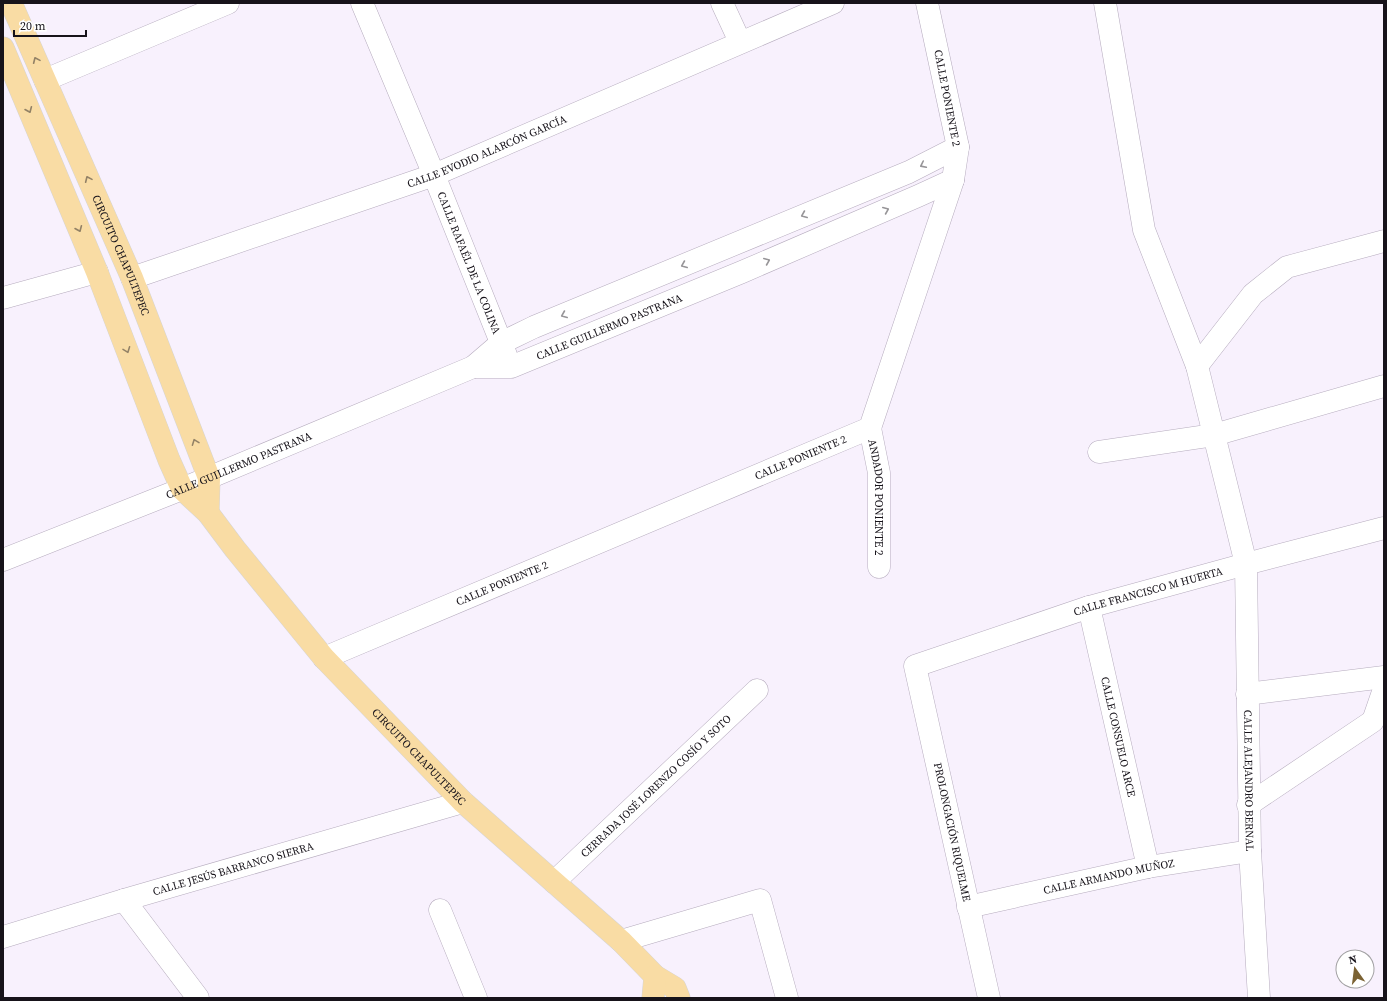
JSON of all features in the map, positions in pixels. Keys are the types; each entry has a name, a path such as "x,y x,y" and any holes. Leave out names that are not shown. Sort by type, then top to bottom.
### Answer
{"main road":[{"name":"CIRCUITO CHAPULTEPEC","path":"11,3 132,278 209,478 208,513"},
{"name":"CIRCUITO CHAPULTEPEC","path":"3,48 97,272 169,460 182,490 208,513 324,658 463,802 620,941 655,976 675,988 679,998"},
{"path":"653,998 655,976"}],"street":[{"path":"45,80 228,3"},
{"name":"CALLE RAFAÉL DE LA COLINA","path":"362,3 434,175 511,367"},
{"path":"722,3 740,42"},
{"name":"CALLE EVODIO ALARCÓN GARCÍA","path":"132,278 434,175 833,3"},
{"name":"CALLE PONIENTE 2","path":"324,658 870,428 953,180 958,147 927,3"},
{"name":"CALLE ALEJANDRO BERNAL","path":"1105,3 1144,230 1197,366 1246,564 1248,805 1259,998"},
{"name":"CALLE GUILLERMO PASTRANA","path":"3,560 182,490 474,367 501,343 534,327 909,172 958,147"},
{"name":"CALLE GUILLERMO PASTRANA","path":"474,367 511,367 742,272 953,180"},
{"path":"1197,366 1252,294 1287,267 1384,241"},
{"path":"730,246 742,272"},
{"path":"3,298 97,272"},
{"path":"1099,452 1214,435 1384,386"},
{"name":"ANDADOR PONIENTE 2","path":"870,428 879,473 879,567"},
{"name":"CALLE FRANCISCO M HUERTA","path":"915,666 1089,607 1384,528"},
{"name":"CALLE CONSUELO ARCE","path":"1089,607 1148,867"},
{"name":"PROLONGACIÓN RIQUELME","path":"915,666 989,998"},
{"path":"1247,694 1384,678"},
{"path":"1248,805 1373,721 1384,689"},
{"name":"CERRADA JOSÉ LORENZO COSÍO Y SOTO","path":"554,882 757,690"},
{"name":"CALLE JESÚS BARRANCO SIERRA","path":"3,937 124,900 463,802"},
{"name":"CALLE ARMANDO MUÑOZ","path":"968,907 1148,867 1250,851"},
{"path":"124,900 198,998"},
{"path":"620,941 760,900 787,998"},
{"path":"440,910 476,998"}]}
